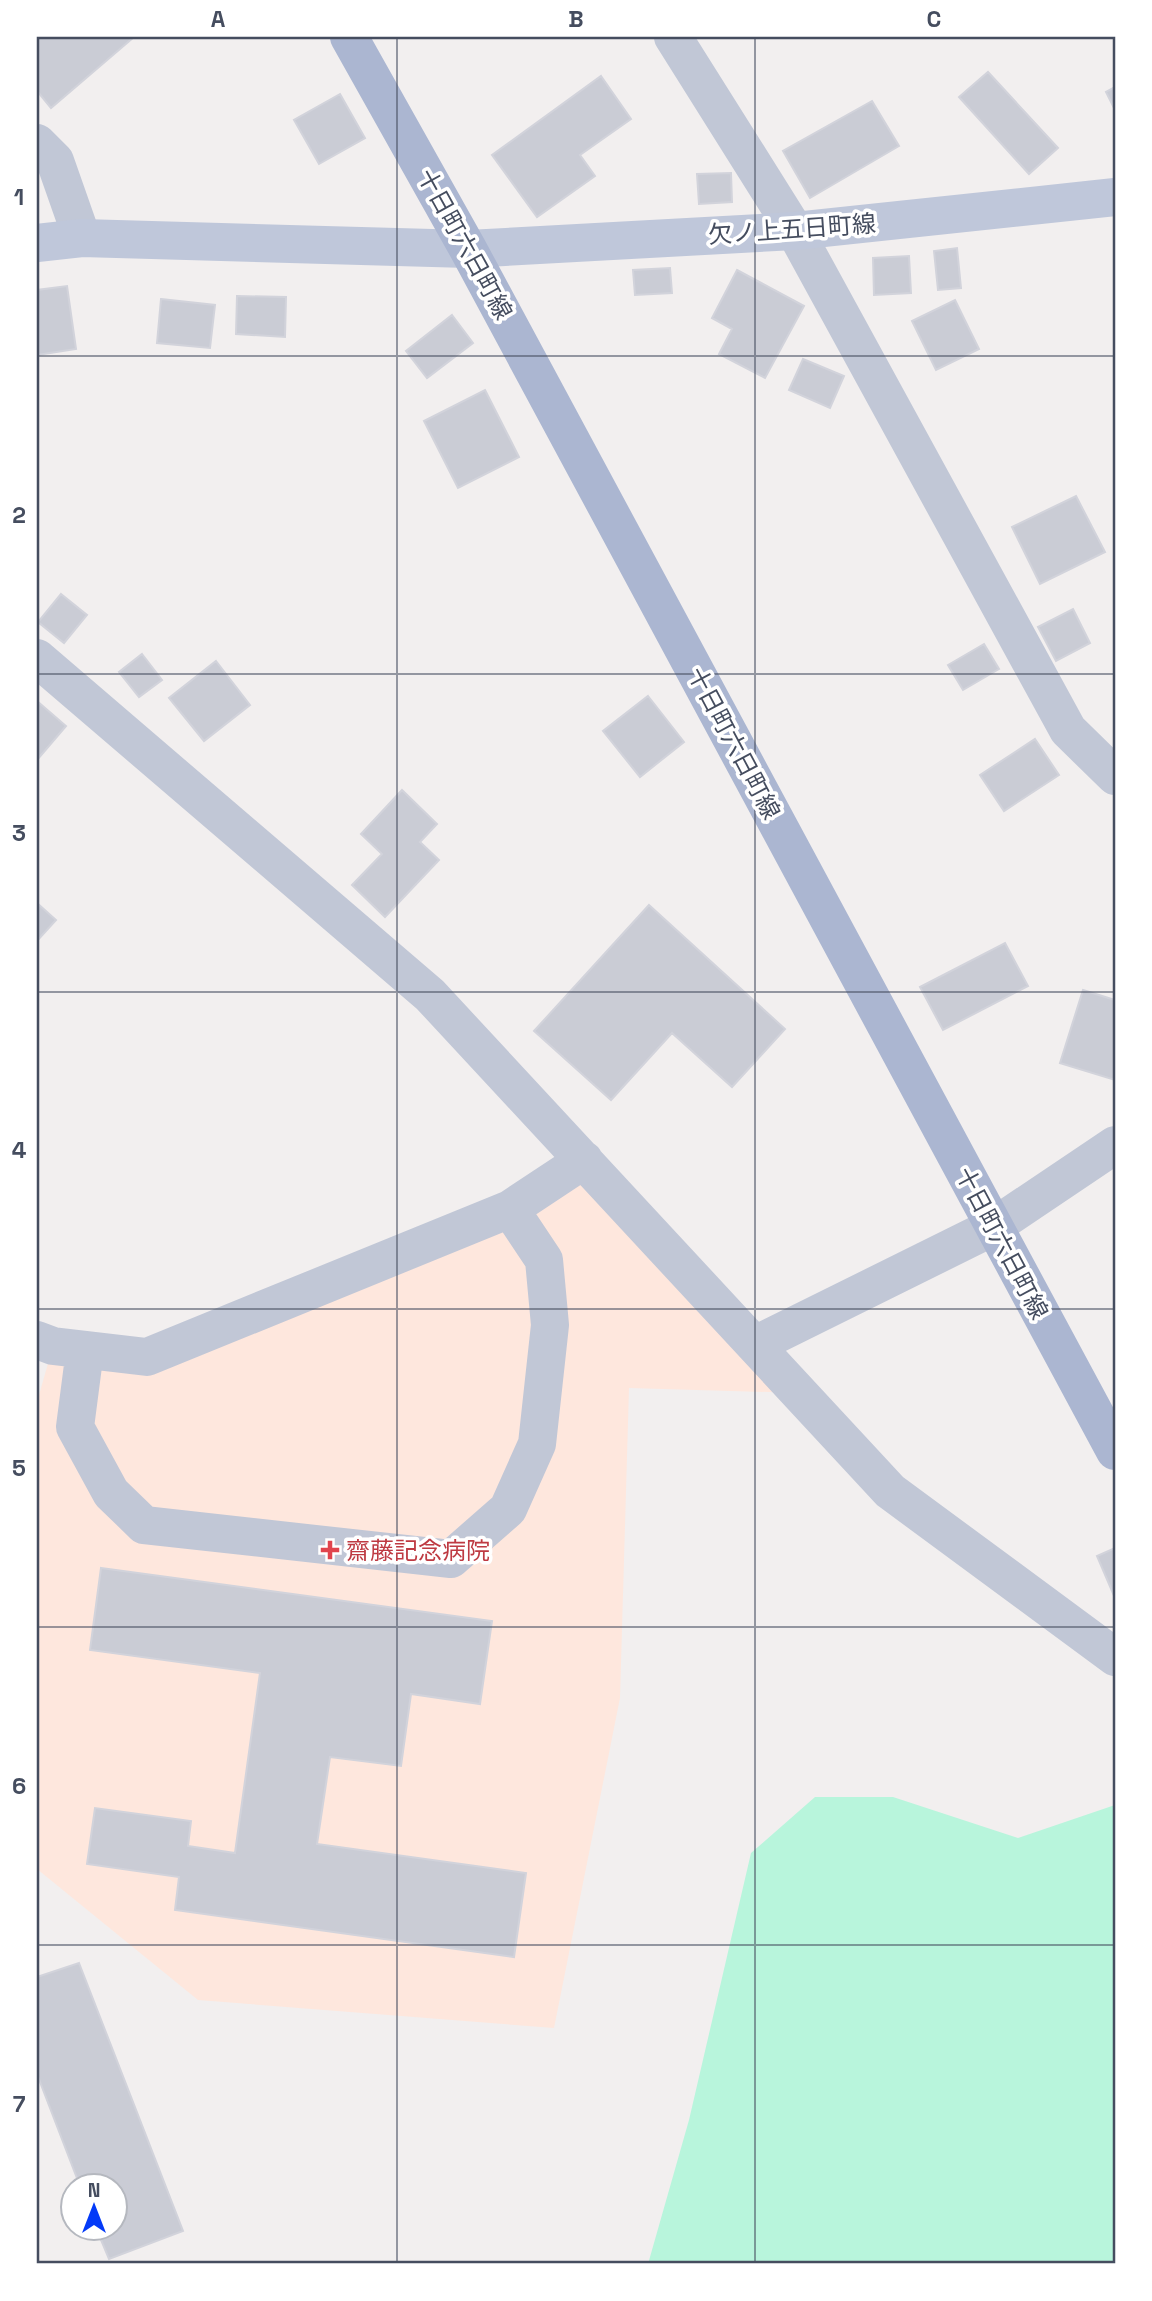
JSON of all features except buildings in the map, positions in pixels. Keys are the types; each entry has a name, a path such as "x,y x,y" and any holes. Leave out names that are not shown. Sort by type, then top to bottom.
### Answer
{"main road":[{"name":"十日町六日町線","path":"349,37 468,249 1115,1451"},
{"name":"欠ノ上五日町線","path":"37,243 82,238 468,249 794,231 1115,197"}],"street":[{"path":"673,37 794,231 1068,730 1115,776"},
{"path":"37,143 55,161 82,238"},
{"path":"37,658 430,995 890,1490 1115,1657"},
{"path":"757,1344 993,1227 1115,1145"},
{"path":"37,1340 85,1350 147,1357 510,1209 584,1160"},
{"path":"85,1350 75,1426 111,1493 144,1525 451,1559 508,1509 537,1444 550,1325 544,1260 510,1209"}],"shaded area":[{"name":"齋藤記念病院","path":"584,1160 801,1393 629,1388 620,1698 554,2028 198,2000 37,1869 37,1402 53,1346 147,1357"}],"green space":[{"path":"815,1797 893,1797 1018,1838 1115,1805 1115,2264 648,2264 689,2120 751,1853"}],"place":[{"name":"齋藤記念病院","path":"330,1550"}]}
